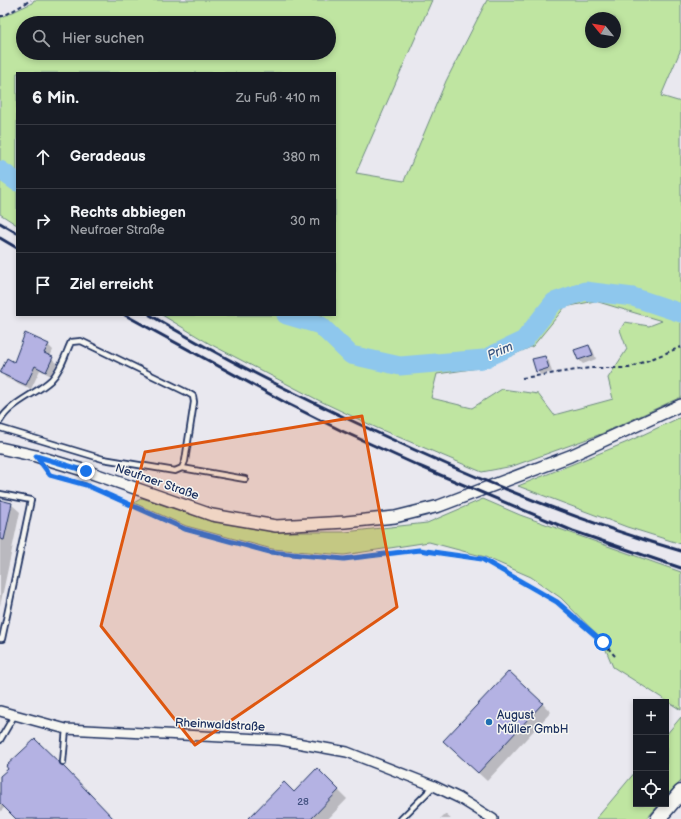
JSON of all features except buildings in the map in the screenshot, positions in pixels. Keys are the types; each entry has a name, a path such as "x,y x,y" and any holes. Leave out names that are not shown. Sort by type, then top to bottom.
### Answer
{"main road":[{"path":"658,819 681,792"}],"street":[{"name":"Neufraer Straße","path":"0,448 36,456 86,471 212,515 276,526 395,517 439,506 570,456 681,405"},
{"name":"Rheinwaldstraße","path":"0,711 14,716 66,728 280,740 310,744 347,752 434,786 459,798 493,819"}],"lane":[{"path":"0,421 7,411 58,372 71,342 81,341 192,396 194,402 182,468"},
{"path":"0,428 103,459 175,471 182,468 245,479"},
{"path":"0,494 31,500 2,639 0,639"},
{"path":"0,740 14,716"},
{"path":"63,762 66,728"},
{"path":"401,819 434,786"}],"path":[{"path":"0,16 4,16 31,0"},
{"path":"522,378 590,368 629,368 681,347"},
{"path":"36,456 50,475 86,485 185,529 270,552 344,559 419,550 482,559 557,602 603,642 615,656"}],"highlighted area":[{"path":"362,416 397,607 195,745 101,626 145,452"}],"green space":[{"path":"34,0 432,0 356,173 404,181 446,81 487,0 681,0 681,49 661,96 681,102 681,397 601,434 513,466 482,472 377,428 318,400 210,344 164,316 336,316 336,72 16,72 16,224 0,214 0,18 32,3","holes":["595,301 662,321 649,326 625,322 620,330 627,349 608,378 613,399 554,415 538,394 502,389 472,408 431,398 437,374 486,367 533,346 565,307"]},
{"path":"681,417 681,544 627,527 518,486 625,443"},
{"path":"142,498 210,521 276,532 345,532 427,523 483,499 520,515 681,572 681,710 669,702 669,699 664,699 613,667 602,640 561,598 531,577 485,557 429,542 344,555 272,549 186,526 134,503"},
{"path":"681,717 681,781 669,794 669,735 669,731"},
{"path":"633,775 633,807 657,807 646,819 596,819"}],"waterway":[{"name":"Prim","path":"0,170 16,181"},
{"name":"Prim","path":"289,316 320,325 351,355 400,366 484,359 524,340 554,302 585,291 633,297 681,313"}],"railway":[{"path":"0,223 16,232"},
{"path":"0,238 16,247"},
{"path":"127,316 288,404 342,431 419,466 573,531 681,568"},
{"path":"152,316 205,347 291,391 452,467 565,513 681,551"}],"place":[{"name":"August Müller GmbH","path":"489,722"}],"route":[{"path":"86,471 36,456 50,475 86,485 185,529 270,552 344,559 419,550 482,559 557,602 603,642"}]}
